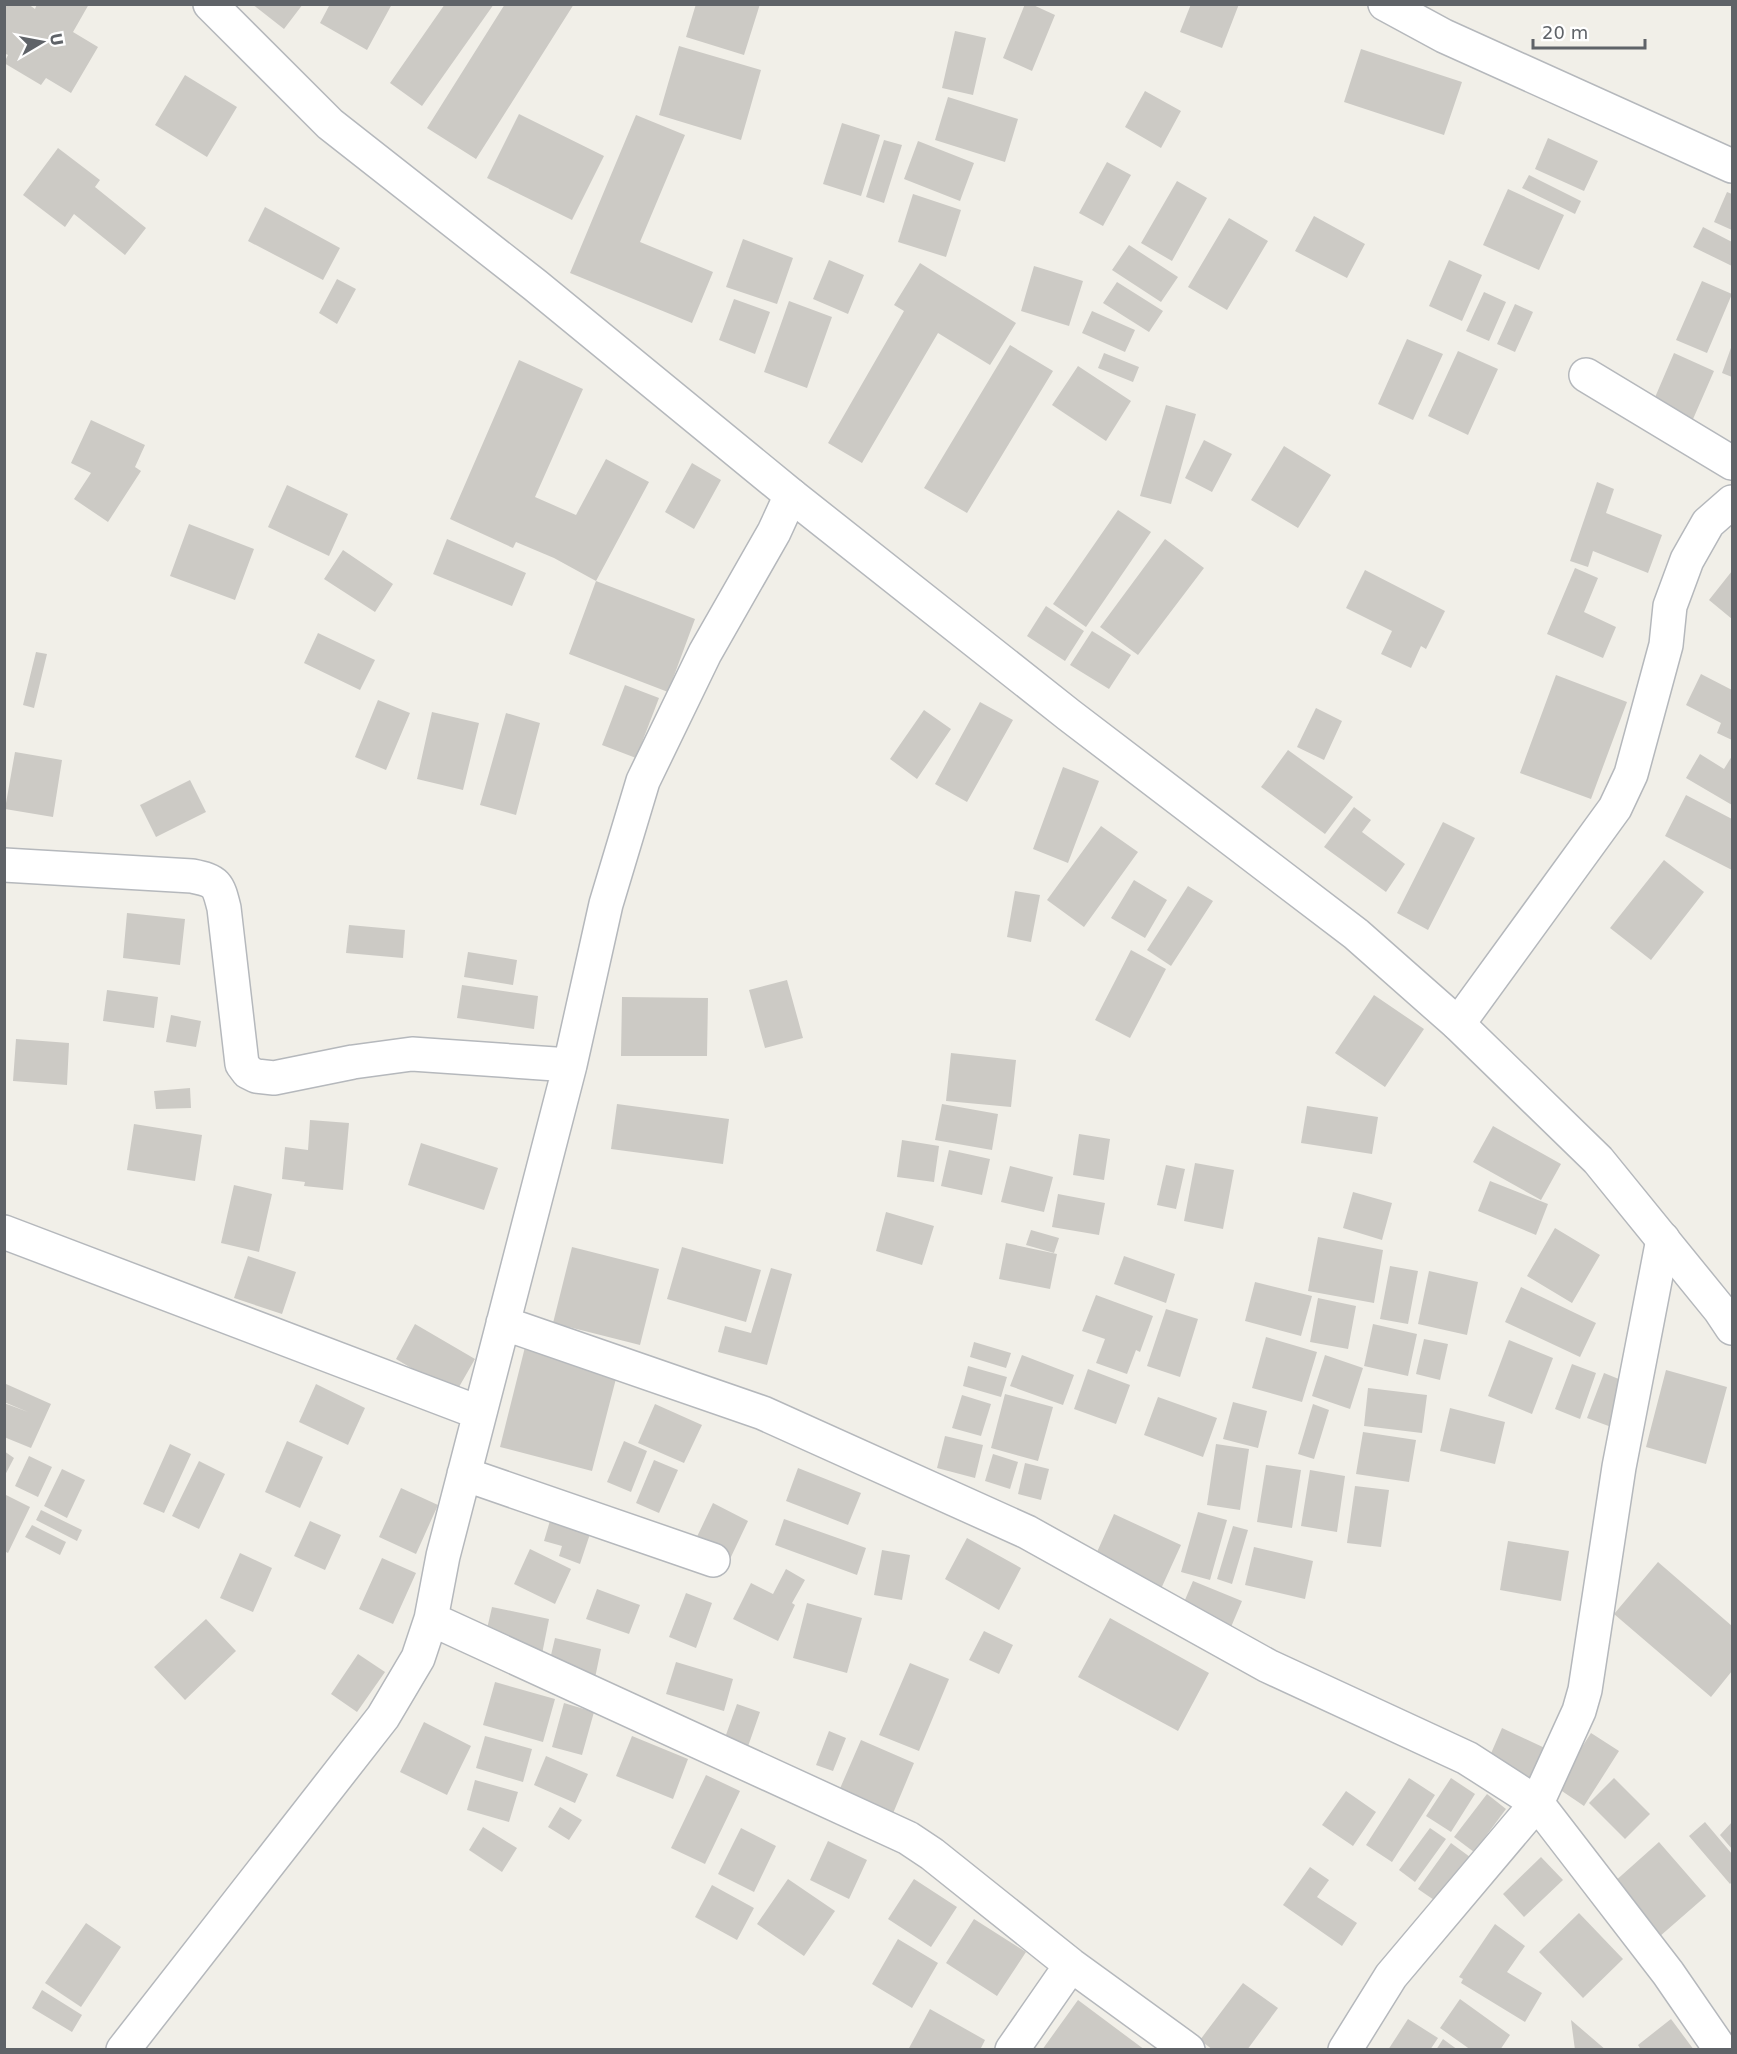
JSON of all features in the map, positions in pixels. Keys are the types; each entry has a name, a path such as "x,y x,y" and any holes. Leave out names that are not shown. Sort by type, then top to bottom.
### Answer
{"street":[{"path":"210,4 330,124 535,285 791,495 1069,715 1356,934 1458,1024 1598,1160 1720,1310 1732,1328"},
{"path":"1385,4 1444,36 1732,166"},
{"path":"1586,375 1732,464"},
{"path":"123,2049 383,1717 418,1658 431,1619 443,1556 570,1065 606,904 644,781 705,653 774,532 791,495"},
{"path":"1458,1024 1615,808 1630,774 1666,645 1670,606 1687,560 1708,523 1732,502"},
{"path":"4,865 192,876 208,879 219,888 224,908 242,1064 248,1072 256,1076 274,1078 353,1062 412,1054 570,1065"},
{"path":"4,1232 480,1413"},
{"path":"1345,2049 1391,1976 1536,1803 1579,1711 1585,1690 1621,1456 1663,1239"},
{"path":"503,1323 763,1413 1028,1532 1268,1666 1467,1758 1536,1803 1668,1973 1716,2047"},
{"path":"464,1474 713,1560"},
{"path":"431,1619 908,1838 932,1854 1071,1965 1188,2049"},
{"path":"1012,2049 1071,1965"}],"building":[{"path":"4,4 28,4 35,9 37,4 89,4 73,32 98,47 71,93 46,78 41,85 4,63 8,55 4,53"},
{"path":"252,4 303,4 284,29"},
{"path":"330,4 392,4 367,50 320,23"},
{"path":"445,4 494,4 422,106 390,83"},
{"path":"505,4 574,4 476,159 427,128"},
{"path":"696,4 760,4 744,55 686,37"},
{"path":"1025,4 1031,4 1055,15 1032,71 1003,58"},
{"path":"1191,4 1239,4 1222,48 1180,32"},
{"path":"955,31 986,38 973,95 942,88"},
{"path":"679,46 761,70 741,140 659,115"},
{"path":"1361,49 1462,82 1444,135 1344,102"},
{"path":"185,75 237,107 207,157 155,125"},
{"path":"1145,91 1181,111 1161,148 1125,127"},
{"path":"948,97 1018,119 1005,162 935,140"},
{"path":"519,114 604,156 572,220 487,178"},
{"path":"636,115 685,135 640,242 713,272 692,323 570,273"},
{"path":"842,123 880,135 861,196 823,184"},
{"path":"1548,138 1598,161 1584,191 1535,169"},
{"path":"884,140 902,145 884,203 866,197"},
{"path":"918,141 974,163 960,201 904,179"},
{"path":"58,148 100,180 95,187 146,228 125,255 74,214 65,227 23,195"},
{"path":"1107,162 1131,175 1103,226 1079,213"},
{"path":"1529,175 1581,201 1575,214 1522,188"},
{"path":"1177,181 1207,198 1172,261 1141,243"},
{"path":"1508,189 1564,215 1539,270 1483,245"},
{"path":"1727,192 1732,194 1732,230 1714,222"},
{"path":"913,194 961,210 946,257 898,242"},
{"path":"265,207 340,248 323,280 248,241"},
{"path":"1314,216 1365,244 1347,278 1295,251"},
{"path":"1229,218 1268,241 1227,310 1188,287"},
{"path":"1703,227 1732,242 1732,266 1693,247"},
{"path":"743,239 793,258 777,304 726,287"},
{"path":"1129,245 1178,277 1161,302 1112,270"},
{"path":"829,260 864,275 848,314 813,299"},
{"path":"1449,260 1482,275 1462,321 1429,306"},
{"path":"920,263 1016,323 990,365 938,333 862,463 828,443 904,311 894,305"},
{"path":"1034,266 1083,281 1069,326 1021,311"},
{"path":"337,279 356,289 337,324 319,313"},
{"path":"1702,281 1732,294 1707,353 1676,340"},
{"path":"1117,282 1163,311 1149,332 1103,303"},
{"path":"1484,292 1506,302 1489,341 1466,331"},
{"path":"734,299 770,312 755,354 719,340"},
{"path":"789,301 832,317 807,388 764,372"},
{"path":"1515,304 1533,312 1515,352 1497,344"},
{"path":"1092,311 1135,330 1125,352 1082,333"},
{"path":"1407,339 1443,354 1413,420 1378,404"},
{"path":"1010,345 1053,371 967,513 924,488"},
{"path":"1732,345 1732,377 1722,373"},
{"path":"1458,351 1498,369 1468,435 1428,416"},
{"path":"1104,353 1139,367 1133,382 1098,368"},
{"path":"1674,353 1714,371 1690,426 1650,409"},
{"path":"519,360 583,389 535,497 576,515 606,459 649,482 596,581 554,558 516,542 513,548 450,519"},
{"path":"1078,366 1131,401 1106,441 1052,405"},
{"path":"1166,405 1196,414 1171,504 1140,496"},
{"path":"91,420 145,445 135,467 141,471 108,522 74,499 91,473 71,463"},
{"path":"1204,440 1232,454 1212,492 1185,478"},
{"path":"1284,446 1331,475 1298,528 1251,500"},
{"path":"692,463 721,480 694,529 665,512"},
{"path":"1597,482 1614,489 1606,513 1662,535 1648,573 1593,551 1588,567 1570,561"},
{"path":"287,485 348,514 329,556 268,527"},
{"path":"1118,510 1151,532 1086,627 1053,604"},
{"path":"189,524 254,549 235,600 170,576"},
{"path":"447,539 526,573 512,606 433,574"},
{"path":"1165,539 1204,568 1138,655 1100,627"},
{"path":"343,550 393,584 375,612 324,579"},
{"path":"1575,568 1598,578 1584,612 1616,627 1603,658 1547,634"},
{"path":"1365,570 1445,611 1426,649 1421,646 1411,668 1381,654 1392,631 1346,608"},
{"path":"1732,571 1732,619 1709,600"},
{"path":"596,581 695,619 668,692 569,654"},
{"path":"1046,606 1084,631 1065,661 1027,636"},
{"path":"1092,631 1131,655 1109,689 1070,665"},
{"path":"318,633 375,660 360,690 304,663"},
{"path":"36,652 47,654 34,708 23,705"},
{"path":"1701,674 1732,690 1732,740 1717,733 1721,723 1686,705"},
{"path":"1556,675 1627,702 1591,799 1520,773"},
{"path":"625,685 659,698 636,758 602,745"},
{"path":"378,700 410,713 386,770 355,757"},
{"path":"980,702 1013,720 967,802 935,784"},
{"path":"1316,708 1342,721 1324,760 1297,747"},
{"path":"924,710 951,729 917,779 890,759"},
{"path":"432,712 479,723 463,790 417,779"},
{"path":"506,713 540,723 516,815 480,805"},
{"path":"1288,750 1353,797 1325,834 1261,787"},
{"path":"15,752 62,760 53,817 5,809"},
{"path":"1700,754 1724,769 1732,756 1732,805 1686,778"},
{"path":"1063,767 1099,781 1068,863 1033,849"},
{"path":"190,780 206,812 156,837 140,805"},
{"path":"1686,795 1732,819 1732,870 1665,836"},
{"path":"1354,807 1371,820 1362,832 1405,864 1386,892 1324,847"},
{"path":"1443,822 1475,838 1428,930 1397,913"},
{"path":"1101,826 1138,852 1084,927 1047,900"},
{"path":"1664,860 1704,892 1651,960 1610,928"},
{"path":"1134,880 1167,900 1145,938 1111,918"},
{"path":"1188,886 1213,901 1171,966 1147,950"},
{"path":"1015,891 1040,895 1031,942 1007,937"},
{"path":"127,913 185,919 180,965 123,958"},
{"path":"349,925 405,930 403,958 346,953"},
{"path":"1131,950 1166,969 1130,1038 1095,1020"},
{"path":"468,952 517,960 513,985 464,977"},
{"path":"787,980 803,1038 765,1048 749,990"},
{"path":"462,985 538,996 534,1029 457,1018"},
{"path":"107,990 158,997 154,1028 103,1021"},
{"path":"1374,995 1424,1029 1385,1087 1335,1053"},
{"path":"622,997 708,998 707,1056 621,1056"},
{"path":"171,1015 201,1021 196,1047 166,1042"},
{"path":"16,1039 69,1043 67,1085 13,1081"},
{"path":"951,1053 1016,1060 1011,1107 946,1101"},
{"path":"190,1088 191,1108 156,1109 154,1091"},
{"path":"617,1104 729,1119 723,1164 611,1149"},
{"path":"942,1104 998,1114 992,1150 935,1140"},
{"path":"1307,1106 1378,1117 1372,1154 1301,1143"},
{"path":"310,1120 349,1123 343,1190 304,1186 305,1182 282,1179 285,1147 308,1150"},
{"path":"134,1124 202,1135 195,1181 127,1170"},
{"path":"1493,1126 1561,1164 1541,1200 1473,1162"},
{"path":"1079,1134 1110,1139 1104,1180 1073,1175"},
{"path":"902,1140 939,1146 934,1182 897,1177"},
{"path":"421,1143 498,1168 484,1210 408,1185"},
{"path":"949,1150 990,1159 982,1195 941,1186"},
{"path":"1195,1163 1234,1170 1223,1229 1184,1221"},
{"path":"1166,1165 1185,1169 1176,1209 1157,1205"},
{"path":"1010,1166 1053,1177 1044,1212 1001,1202"},
{"path":"1490,1181 1548,1204 1536,1235 1478,1211"},
{"path":"234,1185 272,1194 259,1252 221,1243"},
{"path":"1353,1192 1392,1203 1382,1240 1343,1228"},
{"path":"1058,1194 1105,1203 1099,1235 1052,1227"},
{"path":"886,1212 934,1226 922,1265 876,1251"},
{"path":"1555,1228 1600,1255 1572,1303 1527,1276"},
{"path":"1031,1230 1059,1238 1054,1253 1026,1245"},
{"path":"1318,1237 1383,1250 1374,1303 1308,1291"},
{"path":"1006,1243 1057,1254 1050,1289 999,1279"},
{"path":"572,1247 659,1269 640,1345 553,1323"},
{"path":"682,1247 761,1270 746,1322 667,1299"},
{"path":"248,1256 296,1272 282,1314 234,1298"},
{"path":"1124,1256 1175,1274 1166,1303 1114,1284"},
{"path":"1390,1266 1418,1271 1408,1324 1380,1319"},
{"path":"771,1268 792,1274 767,1365 718,1352 725,1326 751,1333"},
{"path":"1429,1271 1478,1282 1467,1335 1418,1324"},
{"path":"1255,1282 1312,1296 1301,1336 1245,1321"},
{"path":"1521,1287 1596,1323 1580,1357 1505,1322"},
{"path":"1096,1295 1153,1316 1140,1352 1136,1350 1127,1374 1096,1363 1105,1339 1082,1331"},
{"path":"1318,1298 1356,1306 1348,1349 1310,1342"},
{"path":"1166,1309 1198,1319 1180,1377 1147,1366"},
{"path":"415,1324 475,1359 455,1394 396,1359"},
{"path":"1373,1324 1417,1334 1408,1376 1364,1366"},
{"path":"1266,1337 1317,1352 1302,1402 1252,1388"},
{"path":"1424,1339 1448,1344 1440,1380 1416,1374"},
{"path":"1509,1340 1553,1358 1532,1414 1488,1396"},
{"path":"974,1342 1011,1353 1006,1368 970,1357"},
{"path":"525,1347 618,1371 592,1471 500,1447"},
{"path":"1022,1355 1074,1375 1063,1405 1010,1386"},
{"path":"1325,1355 1363,1368 1350,1409 1312,1396"},
{"path":"1572,1364 1596,1373 1580,1419 1555,1409"},
{"path":"968,1366 1007,1377 1001,1397 963,1386"},
{"path":"1088,1369 1130,1385 1116,1424 1074,1409"},
{"path":"1666,1370 1727,1387 1706,1464 1646,1447"},
{"path":"1604,1373 1631,1384 1614,1428 1587,1418"},
{"path":"6,1384 51,1404 31,1448 4,1437 4,1403 28,1412 4,1402"},
{"path":"316,1384 365,1408 348,1445 299,1422"},
{"path":"1368,1388 1427,1395 1422,1433 1364,1426"},
{"path":"1005,1394 1053,1407 1038,1461 991,1448"},
{"path":"962,1395 991,1404 981,1436 952,1428"},
{"path":"1158,1397 1217,1418 1203,1457 1144,1435"},
{"path":"1233,1402 1267,1411 1258,1448 1223,1439"},
{"path":"655,1404 702,1425 684,1463 638,1443"},
{"path":"1313,1404 1329,1410 1314,1459 1298,1454"},
{"path":"1450,1408 1505,1422 1495,1464 1440,1451"},
{"path":"1363,1432 1416,1440 1409,1482 1356,1474"},
{"path":"945,1436 983,1445 975,1478 937,1468"},
{"path":"287,1441 323,1457 300,1508 265,1492"},
{"path":"624,1441 647,1451 631,1492 607,1482"},
{"path":"170,1444 191,1454 164,1513 143,1504"},
{"path":"1216,1444 1249,1449 1240,1510 1207,1505"},
{"path":"4,1451 14,1458 4,1477"},
{"path":"993,1454 1018,1462 1010,1489 985,1481"},
{"path":"29,1456 52,1467 38,1497 15,1486"},
{"path":"654,1460 678,1470 659,1513 636,1503"},
{"path":"199,1461 225,1474 199,1529 172,1516"},
{"path":"1025,1463 1049,1469 1041,1500 1018,1494"},
{"path":"1266,1465 1301,1470 1292,1528 1257,1522"},
{"path":"798,1468 861,1493 848,1525 786,1501"},
{"path":"62,1469 85,1480 67,1518 44,1506"},
{"path":"1310,1470 1345,1476 1337,1532 1301,1526"},
{"path":"1355,1486 1389,1490 1381,1547 1347,1543"},
{"path":"401,1488 438,1505 416,1554 379,1537"},
{"path":"4,1494 30,1507 8,1553 4,1551"},
{"path":"713,1503 748,1521 730,1559 695,1541"},
{"path":"41,1510 82,1530 77,1541 36,1520"},
{"path":"1198,1512 1227,1520 1210,1580 1181,1572"},
{"path":"552,1514 593,1525 580,1564 559,1556 562,1546 544,1541"},
{"path":"1114,1514 1181,1545 1160,1591 1093,1561"},
{"path":"784,1519 866,1548 857,1575 775,1545"},
{"path":"310,1521 341,1535 325,1570 294,1556"},
{"path":"32,1525 66,1542 60,1555 25,1537"},
{"path":"1233,1526 1248,1530 1232,1584 1217,1579"},
{"path":"967,1538 1021,1568 999,1610 945,1579"},
{"path":"1508,1541 1569,1551 1561,1601 1500,1590"},
{"path":"1254,1547 1313,1561 1305,1599 1245,1585"},
{"path":"530,1549 571,1569 555,1604 514,1584"},
{"path":"882,1550 910,1555 902,1600 874,1595"},
{"path":"240,1553 272,1568 253,1612 220,1598"},
{"path":"382,1558 416,1573 393,1624 359,1609"},
{"path":"1658,1562 1732,1626 1732,1671 1711,1697 1614,1614"},
{"path":"786,1569 805,1580 792,1603 795,1605 778,1641 733,1619 751,1583 773,1594"},
{"path":"1193,1581 1242,1601 1231,1627 1182,1607"},
{"path":"597,1589 640,1605 629,1634 586,1619"},
{"path":"686,1593 712,1603 696,1648 669,1637"},
{"path":"807,1603 862,1618 847,1673 793,1658"},
{"path":"492,1607 549,1619 542,1654 484,1642"},
{"path":"1110,1618 1209,1673 1178,1731 1078,1677"},
{"path":"206,1619 236,1651 185,1700 154,1667"},
{"path":"984,1631 1013,1645 999,1674 969,1660"},
{"path":"555,1638 601,1649 595,1678 548,1668"},
{"path":"358,1654 385,1672 357,1712 331,1694"},
{"path":"676,1662 733,1679 724,1711 666,1694"},
{"path":"910,1663 949,1679 919,1751 879,1735"},
{"path":"495,1682 555,1699 543,1742 483,1725"},
{"path":"564,1703 594,1712 582,1755 552,1747"},
{"path":"737,1704 760,1712 745,1755 722,1746"},
{"path":"424,1722 471,1746 447,1795 400,1772"},
{"path":"1502,1728 1547,1749 1534,1779 1489,1758"},
{"path":"829,1731 846,1738 833,1771 816,1765"},
{"path":"1591,1733 1619,1751 1584,1806 1556,1787"},
{"path":"485,1736 532,1749 523,1782 476,1768"},
{"path":"632,1736 688,1759 673,1799 616,1776"},
{"path":"861,1740 914,1763 889,1823 835,1800"},
{"path":"546,1756 588,1774 575,1803 534,1785"},
{"path":"706,1775 740,1791 705,1864 671,1848"},
{"path":"1409,1778 1435,1795 1392,1862 1366,1845"},
{"path":"1451,1778 1475,1794 1451,1832 1426,1816"},
{"path":"1614,1778 1650,1814 1625,1839 1589,1803"},
{"path":"475,1780 518,1792 509,1822 467,1810"},
{"path":"1346,1791 1376,1812 1353,1846 1322,1825"},
{"path":"1487,1794 1506,1809 1474,1852 1454,1837"},
{"path":"560,1807 582,1820 569,1840 548,1827"},
{"path":"1705,1822 1732,1854 1732,1882 1730,1884 1689,1836"},
{"path":"1732,1822 1732,1849 1720,1835"},
{"path":"483,1827 517,1848 502,1872 469,1850"},
{"path":"741,1828 776,1846 754,1892 718,1874"},
{"path":"1430,1828 1446,1839 1415,1882 1399,1870"},
{"path":"828,1841 867,1860 849,1899 810,1880"},
{"path":"1659,1842 1706,1896 1659,1937 1613,1883"},
{"path":"1451,1843 1470,1857 1437,1902 1418,1889"},
{"path":"1541,1857 1563,1880 1524,1917 1503,1894"},
{"path":"1310,1867 1329,1880 1317,1897 1357,1923 1342,1946 1283,1905"},
{"path":"788,1879 835,1911 804,1956 757,1924"},
{"path":"914,1879 957,1907 931,1947 888,1919"},
{"path":"712,1885 754,1908 737,1940 695,1917"},
{"path":"1579,1913 1623,1959 1583,1998 1539,1952"},
{"path":"974,1919 1026,1952 997,1996 946,1963"},
{"path":"86,1923 121,1947 81,2007 45,1983"},
{"path":"1495,1924 1525,1946 1507,1972 1542,1993 1525,2022 1461,1983 1463,1979 1459,1977"},
{"path":"898,1939 938,1963 912,2008 872,1984"},
{"path":"1243,1983 1278,2008 1247,2050 1213,2050 1200,2040"},
{"path":"42,1990 82,2015 72,2032 32,2008"},
{"path":"1460,1999 1510,2035 1500,2050 1471,2050 1440,2028"},
{"path":"1078,2000 1145,2050 1042,2050"},
{"path":"930,2009 985,2040 980,2050 908,2050"},
{"path":"1408,2019 1438,2038 1430,2050 1388,2050"},
{"path":"1671,2019 1694,2050 1641,2050 1638,2045"},
{"path":"1571,2020 1606,2050 1575,2050"},
{"path":"1443,2039 1458,2050 1436,2050"}]}
